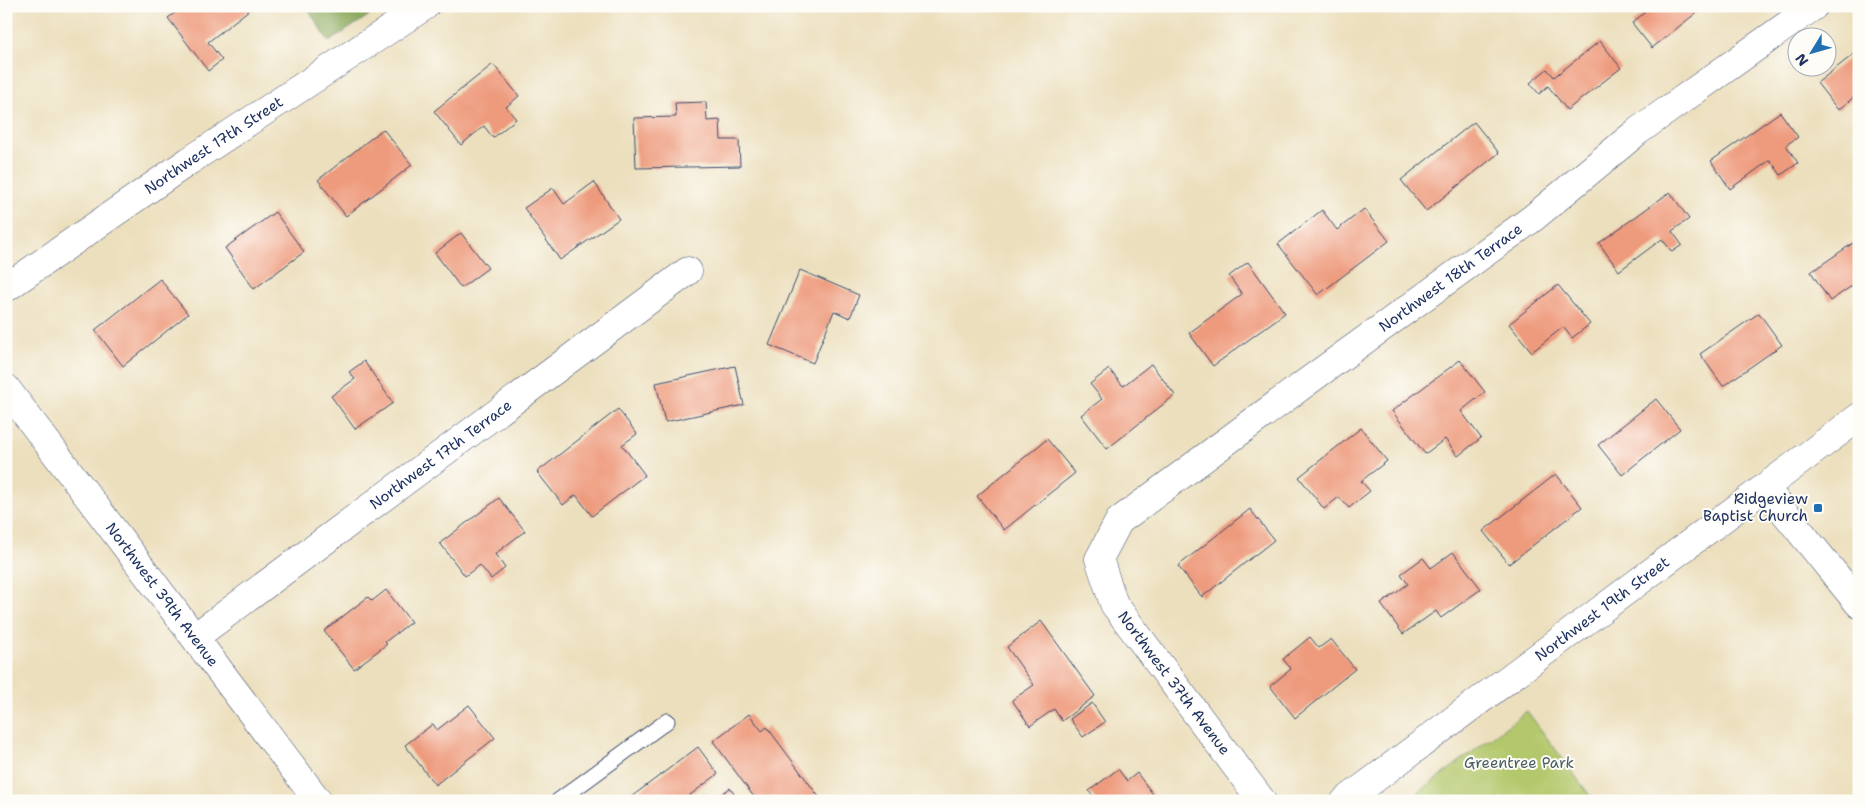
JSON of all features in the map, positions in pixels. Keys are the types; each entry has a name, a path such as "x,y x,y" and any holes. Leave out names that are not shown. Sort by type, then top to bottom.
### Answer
{"street":[{"name":"Northwest 17th Street","path":"6,288 189,161 425,6"},
{"name":"Northwest 18th Terrace","path":"1099,559 1119,522 1310,379 1533,218 1638,131 1814,6"},
{"name":"Northwest 17th Terrace","path":"195,637 688,272"},
{"name":"Northwest 39th Avenue","path":"6,388 318,801"},
{"name":"Northwest 19th Street","path":"1345,801 1859,417"},
{"path":"1765,488 1859,604"},
{"name":"Northwest 37th Avenue","path":"1099,559 1114,604 1262,801"}],"lane":[{"path":"558,801 667,722"}],"green space":[{"path":"306,6 383,6 329,42"},
{"name":"Greentree Park","path":"1527,711 1594,801 1407,801"}],"building":[{"path":"184,6 254,6 208,42 222,60 208,71 168,18"},
{"path":"1639,6 1705,6 1652,48 1632,23 1644,13"},
{"path":"1600,41 1621,68 1567,110 1548,86 1539,94 1530,83 1547,69 1554,77"},
{"path":"1859,50 1859,93 1838,110 1817,83 1823,78 1838,78 1838,66"},
{"path":"493,64 519,96 506,107 516,119 493,138 484,126 461,145 434,111"},
{"path":"706,102 707,121 720,120 721,140 739,140 740,166 636,168 634,118 676,117 675,103"},
{"path":"1780,112 1798,137 1786,145 1798,163 1781,175 1770,160 1730,189 1711,161"},
{"path":"1474,122 1499,153 1426,211 1401,180"},
{"path":"383,129 412,165 346,216 318,180"},
{"path":"594,182 619,219 560,260 524,208 553,188 564,204"},
{"path":"1670,192 1689,219 1672,231 1682,245 1672,252 1662,239 1619,271 1599,243"},
{"path":"1364,209 1389,241 1318,295 1278,244 1322,210 1337,230"},
{"path":"275,212 304,252 254,289 225,248"},
{"path":"461,233 488,268 461,288 435,253"},
{"path":"1853,243 1859,251 1859,281 1830,301 1811,272"},
{"path":"1248,262 1285,313 1213,366 1189,333 1242,294 1229,276"},
{"path":"800,270 859,295 850,318 834,311 813,363 769,345"},
{"path":"160,279 188,314 123,366 95,330"},
{"path":"1558,285 1590,324 1572,338 1563,327 1532,352 1509,324"},
{"path":"1759,313 1782,345 1723,386 1700,354"},
{"path":"1460,360 1485,392 1461,411 1481,438 1458,456 1445,439 1425,454 1392,411"},
{"path":"364,361 393,403 355,429 331,396 355,379 349,372"},
{"path":"1151,364 1175,395 1107,449 1081,415 1102,399 1090,384 1109,369 1123,386"},
{"path":"735,366 744,405 665,422 656,383"},
{"path":"1656,399 1680,429 1622,475 1598,445"},
{"path":"618,409 637,434 622,445 645,475 592,516 576,495 563,505 537,472"},
{"path":"1361,428 1387,461 1361,481 1370,491 1349,508 1339,497 1324,509 1299,477"},
{"path":"1047,439 1075,473 1004,530 977,496"},
{"path":"1556,474 1582,507 1509,564 1483,531"},
{"path":"499,498 525,531 495,554 505,568 491,579 480,565 465,576 440,543"},
{"path":"1250,509 1274,540 1202,597 1178,566"},
{"path":"1453,552 1481,589 1441,618 1436,611 1403,634 1381,604 1408,584 1401,574 1423,558 1431,568"},
{"path":"386,590 411,622 385,642 387,644 354,669 324,631 368,597 372,601"},
{"path":"1041,621 1095,696 1062,721 1054,709 1030,726 1012,700 1034,685 1007,647"},
{"path":"1310,637 1319,648 1331,639 1355,669 1295,718 1270,686 1291,669 1283,659"},
{"path":"1092,703 1105,722 1083,737 1070,719"},
{"path":"469,705 495,738 435,785 405,745 433,724 437,730"},
{"path":"749,714 762,731 767,727 822,801 757,801 713,741"},
{"path":"698,747 718,774 682,801 633,801 631,797"},
{"path":"1118,769 1127,781 1137,773 1158,801 1096,801 1089,791"},
{"path":"730,788 739,801 712,801"}],"place":[{"name":"Ridgeview Baptist Church","path":"1818,508"}]}
